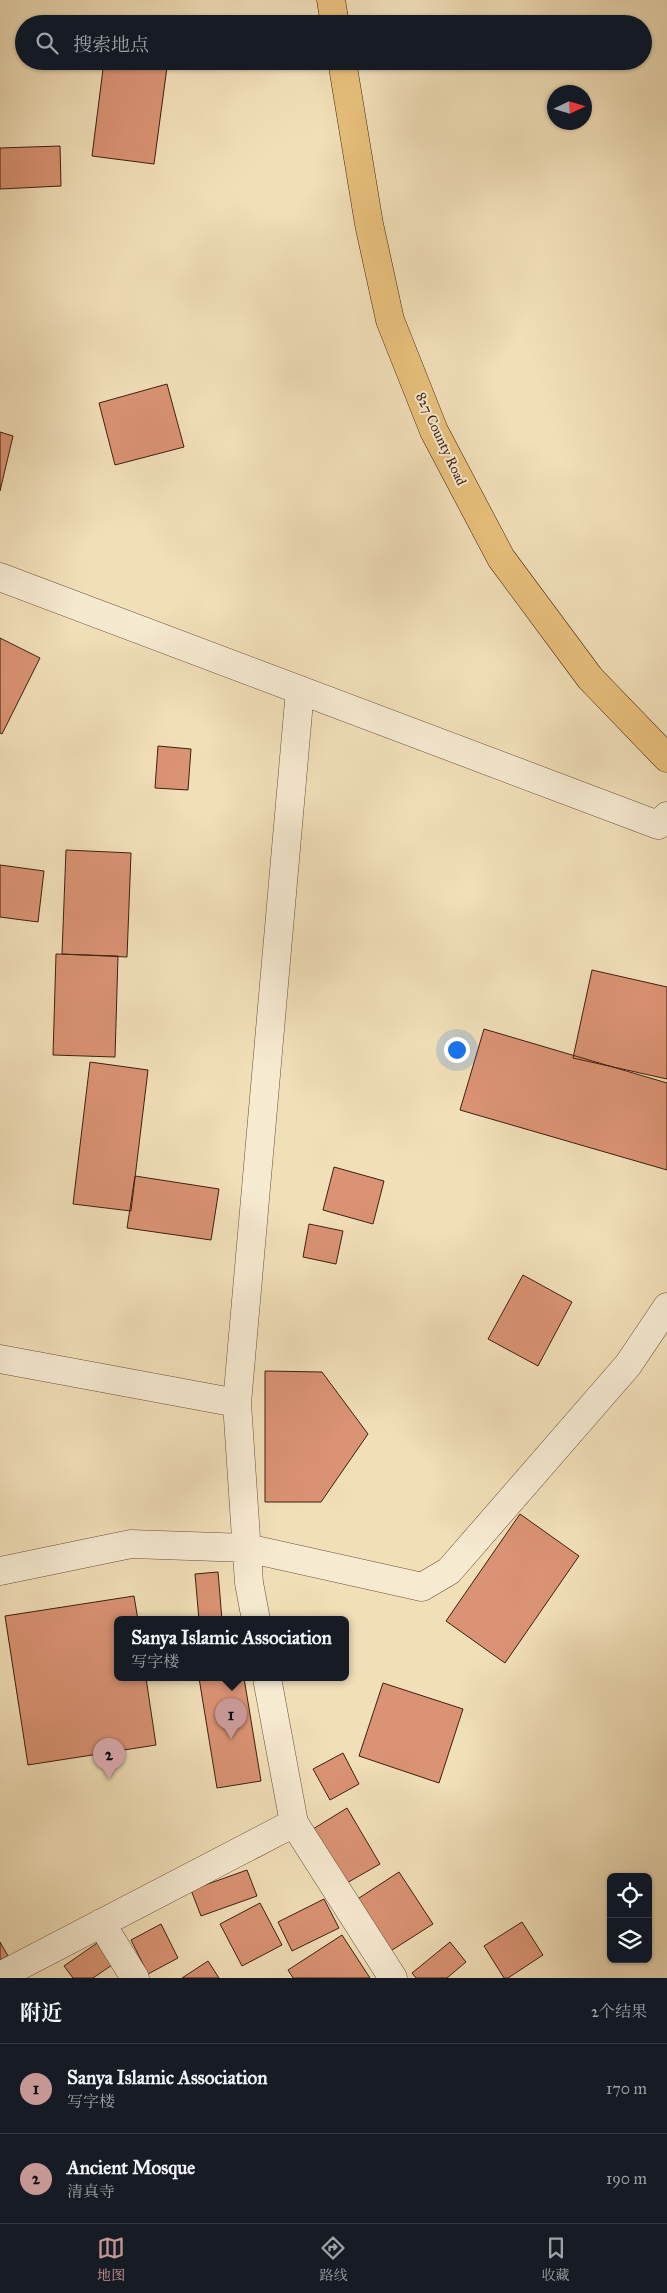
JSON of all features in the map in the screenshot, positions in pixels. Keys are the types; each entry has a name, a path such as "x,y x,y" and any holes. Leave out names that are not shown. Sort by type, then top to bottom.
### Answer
{"main road":[{"path":"332,0 334,15"},
{"name":"827 County Road","path":"343,70 369,224 390,320 434,431 501,558 590,678 667,758"}],"street":[{"path":"0,577 658,825 667,816"},
{"path":"255,1616 249,1583 237,1403 300,690"},
{"path":"0,1571 131,1544 247,1548 422,1587 449,1571 628,1364 667,1307"},
{"path":"0,1360 237,1403"},
{"path":"268,1681 294,1823 391,1977"},
{"path":"0,1976 294,1823"},
{"path":"101,1924 135,1978"}],"building":[{"path":"103,70 167,70 154,164 92,156"},
{"path":"60,146 61,186 0,189 0,148"},
{"path":"167,384 184,447 115,465 99,403"},
{"path":"0,432 13,436 0,491"},
{"path":"0,638 40,658 2,734 0,733"},
{"path":"158,746 191,749 188,790 155,788"},
{"path":"66,850 131,853 127,957 62,954"},
{"path":"0,865 44,871 38,922 0,917"},
{"path":"56,954 118,956 115,1057 53,1055"},
{"path":"592,970 667,987 667,1079 573,1058"},
{"path":"484,1029 667,1083 667,1170 460,1110"},
{"path":"90,1062 148,1070 131,1211 73,1204"},
{"path":"334,1167 384,1181 373,1224 323,1210"},
{"path":"135,1176 219,1189 211,1240 127,1228"},
{"path":"309,1224 343,1231 336,1264 303,1257"},
{"path":"523,1275 572,1302 538,1366 488,1339"},
{"path":"265,1371 322,1372 368,1434 321,1502 265,1502"},
{"path":"520,1514 579,1556 505,1663 446,1621"},
{"path":"218,1572 222,1616 199,1616 195,1574"},
{"path":"134,1596 137,1616 114,1616 114,1681 146,1681 156,1745 28,1765 5,1616"},
{"path":"199,1681 244,1681 261,1781 217,1788"},
{"path":"383,1683 463,1709 439,1783 359,1756"},
{"path":"343,1753 359,1784 330,1800 313,1769"},
{"path":"347,1808 380,1864 345,1884 313,1829"},
{"path":"247,1870 257,1896 201,1916 191,1890"},
{"path":"399,1872 433,1924 389,1952 356,1900"},
{"path":"324,1899 339,1928 292,1951 278,1922"},
{"path":"260,1903 282,1945 242,1966 220,1924"},
{"path":"522,1922 543,1955 508,1978 504,1978 484,1946"},
{"path":"161,1924 178,1958 148,1974 131,1940"},
{"path":"342,1935 370,1978 293,1978 288,1970"},
{"path":"0,1942 8,1956 0,1960"},
{"path":"450,1942 466,1962 447,1978 416,1978 412,1973"},
{"path":"97,1943 112,1965 93,1978 73,1978 64,1966"},
{"path":"208,1961 219,1978 182,1978"}],"place":[{"name":"Sanya Islamic Association","path":"231,1739"},
{"name":"Ancient Mosque","path":"109,1779"}]}
